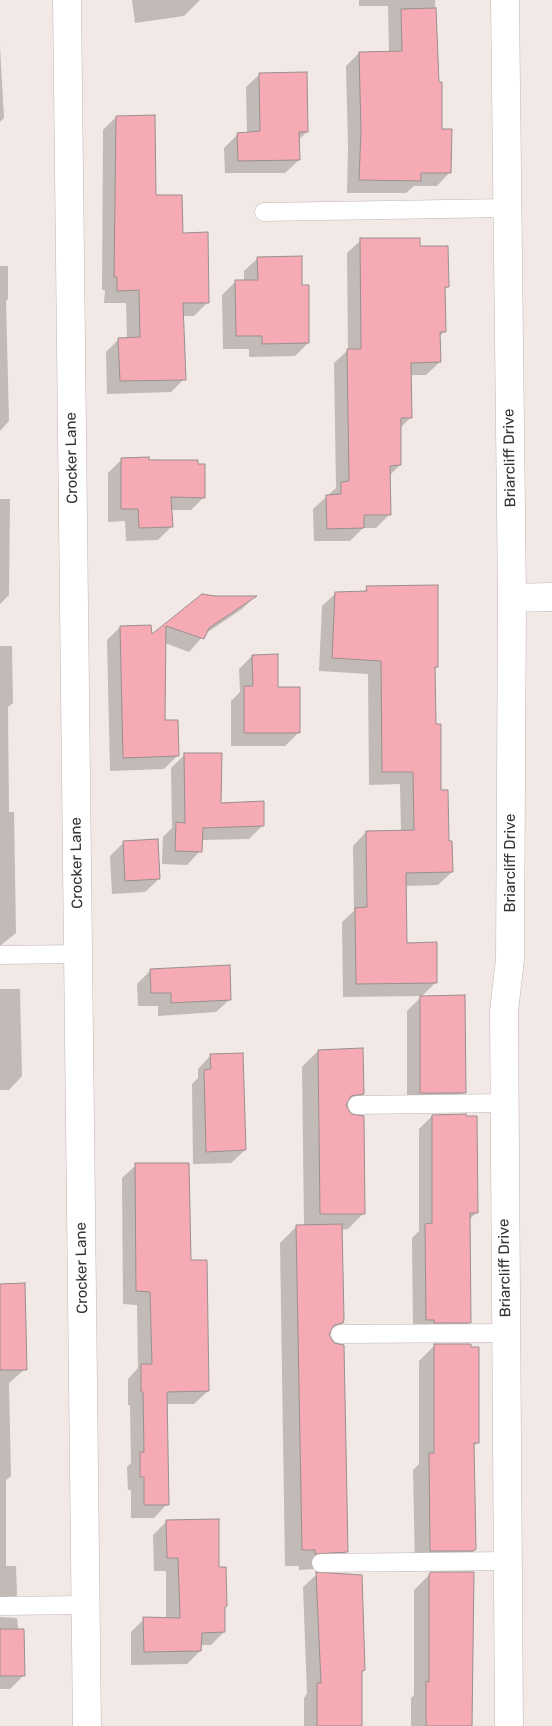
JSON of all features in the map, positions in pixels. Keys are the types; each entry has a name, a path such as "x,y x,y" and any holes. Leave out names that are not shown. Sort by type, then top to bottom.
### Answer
{"street":[{"name":"Crocker Lane","path":"67,0 87,1726"},
{"name":"Briarcliff Drive","path":"505,0 512,598 510,959 504,1011 509,1726"},
{"path":"512,598 552,597"}],"lane":[{"path":"264,212 507,208"},
{"path":"0,955 78,954"},
{"path":"357,1105 504,1103"},
{"path":"340,1334 506,1333"},
{"path":"321,1563 507,1561"},
{"path":"0,1606 86,1605"}],"building":[{"path":"436,8 439,82 442,82 442,129 452,129 451,173 421,173 421,181 359,180 361,131 359,52 402,51 401,9"},
{"path":"307,72 308,132 299,132 300,160 238,161 237,133 260,131 259,73"},
{"path":"155,115 156,195 182,195 183,233 208,232 209,303 183,303 186,380 120,381 118,338 140,337 139,290 117,291 117,277 114,277 116,116"},
{"path":"360,238 420,238 420,246 448,246 449,287 445,287 446,332 440,332 441,362 411,363 412,418 401,418 401,465 390,466 391,515 364,515 364,528 327,529 326,495 341,494 341,482 349,481 347,349 361,349"},
{"path":"302,256 302,285 309,285 309,343 262,344 262,336 236,336 235,280 258,280 257,257"},
{"path":"149,457 149,460 198,460 198,464 205,464 205,498 171,497 173,527 139,528 138,509 121,509 121,458"},
{"path":"438,585 438,667 435,667 436,724 441,724 441,790 448,790 449,841 452,841 453,872 406,873 407,943 437,942 437,983 356,984 355,908 367,907 366,831 414,830 413,772 382,772 381,661 332,658 335,592 367,591 366,586"},
{"path":"202,594 215,596 257,596 209,628 204,639 166,626 165,720 178,720 179,756 123,758 120,626 151,625 152,634"},
{"path":"278,654 278,687 300,687 300,733 244,733 244,686 253,686 252,655"},
{"path":"184,753 222,753 221,803 264,801 264,826 203,828 202,852 175,851 176,822 185,823"},
{"path":"158,839 160,879 125,881 123,841"},
{"path":"230,965 231,1000 171,1003 171,993 151,993 150,969"},
{"path":"465,995 466,1093 420,1093 420,996"},
{"path":"363,1048 364,1094 351,1096 346,1105 351,1114 364,1116 365,1214 320,1214 318,1050"},
{"path":"243,1053 246,1150 206,1152 204,1070 211,1069 210,1054"},
{"path":"466,1114 466,1116 477,1116 478,1213 470,1213 471,1323 434,1323 434,1320 426,1320 425,1224 432,1223 432,1115"},
{"path":"135,1163 189,1163 191,1260 207,1260 209,1391 167,1392 169,1505 144,1505 144,1477 140,1477 140,1452 144,1452 141,1364 152,1364 150,1292 136,1291"},
{"path":"342,1224 344,1320 343,1323 334,1325 329,1335 334,1343 344,1345 348,1552 315,1554 315,1550 302,1550 296,1225"},
{"path":"25,1283 27,1370 0,1370 0,1284"},
{"path":"434,1344 471,1344 471,1347 479,1347 479,1443 474,1443 476,1549 474,1551 430,1551 429,1453 434,1453"},
{"path":"219,1519 219,1567 226,1567 227,1606 225,1607 225,1632 202,1633 201,1651 144,1652 143,1617 180,1618 178,1558 167,1558 166,1520"},
{"path":"316,1572 362,1575 365,1670 362,1671 362,1726 317,1726 317,1683 321,1683"},
{"path":"431,1572 474,1572 472,1726 426,1726 426,1681 429,1682 429,1574"},
{"path":"0,1629 24,1629 25,1676 0,1676"}]}
